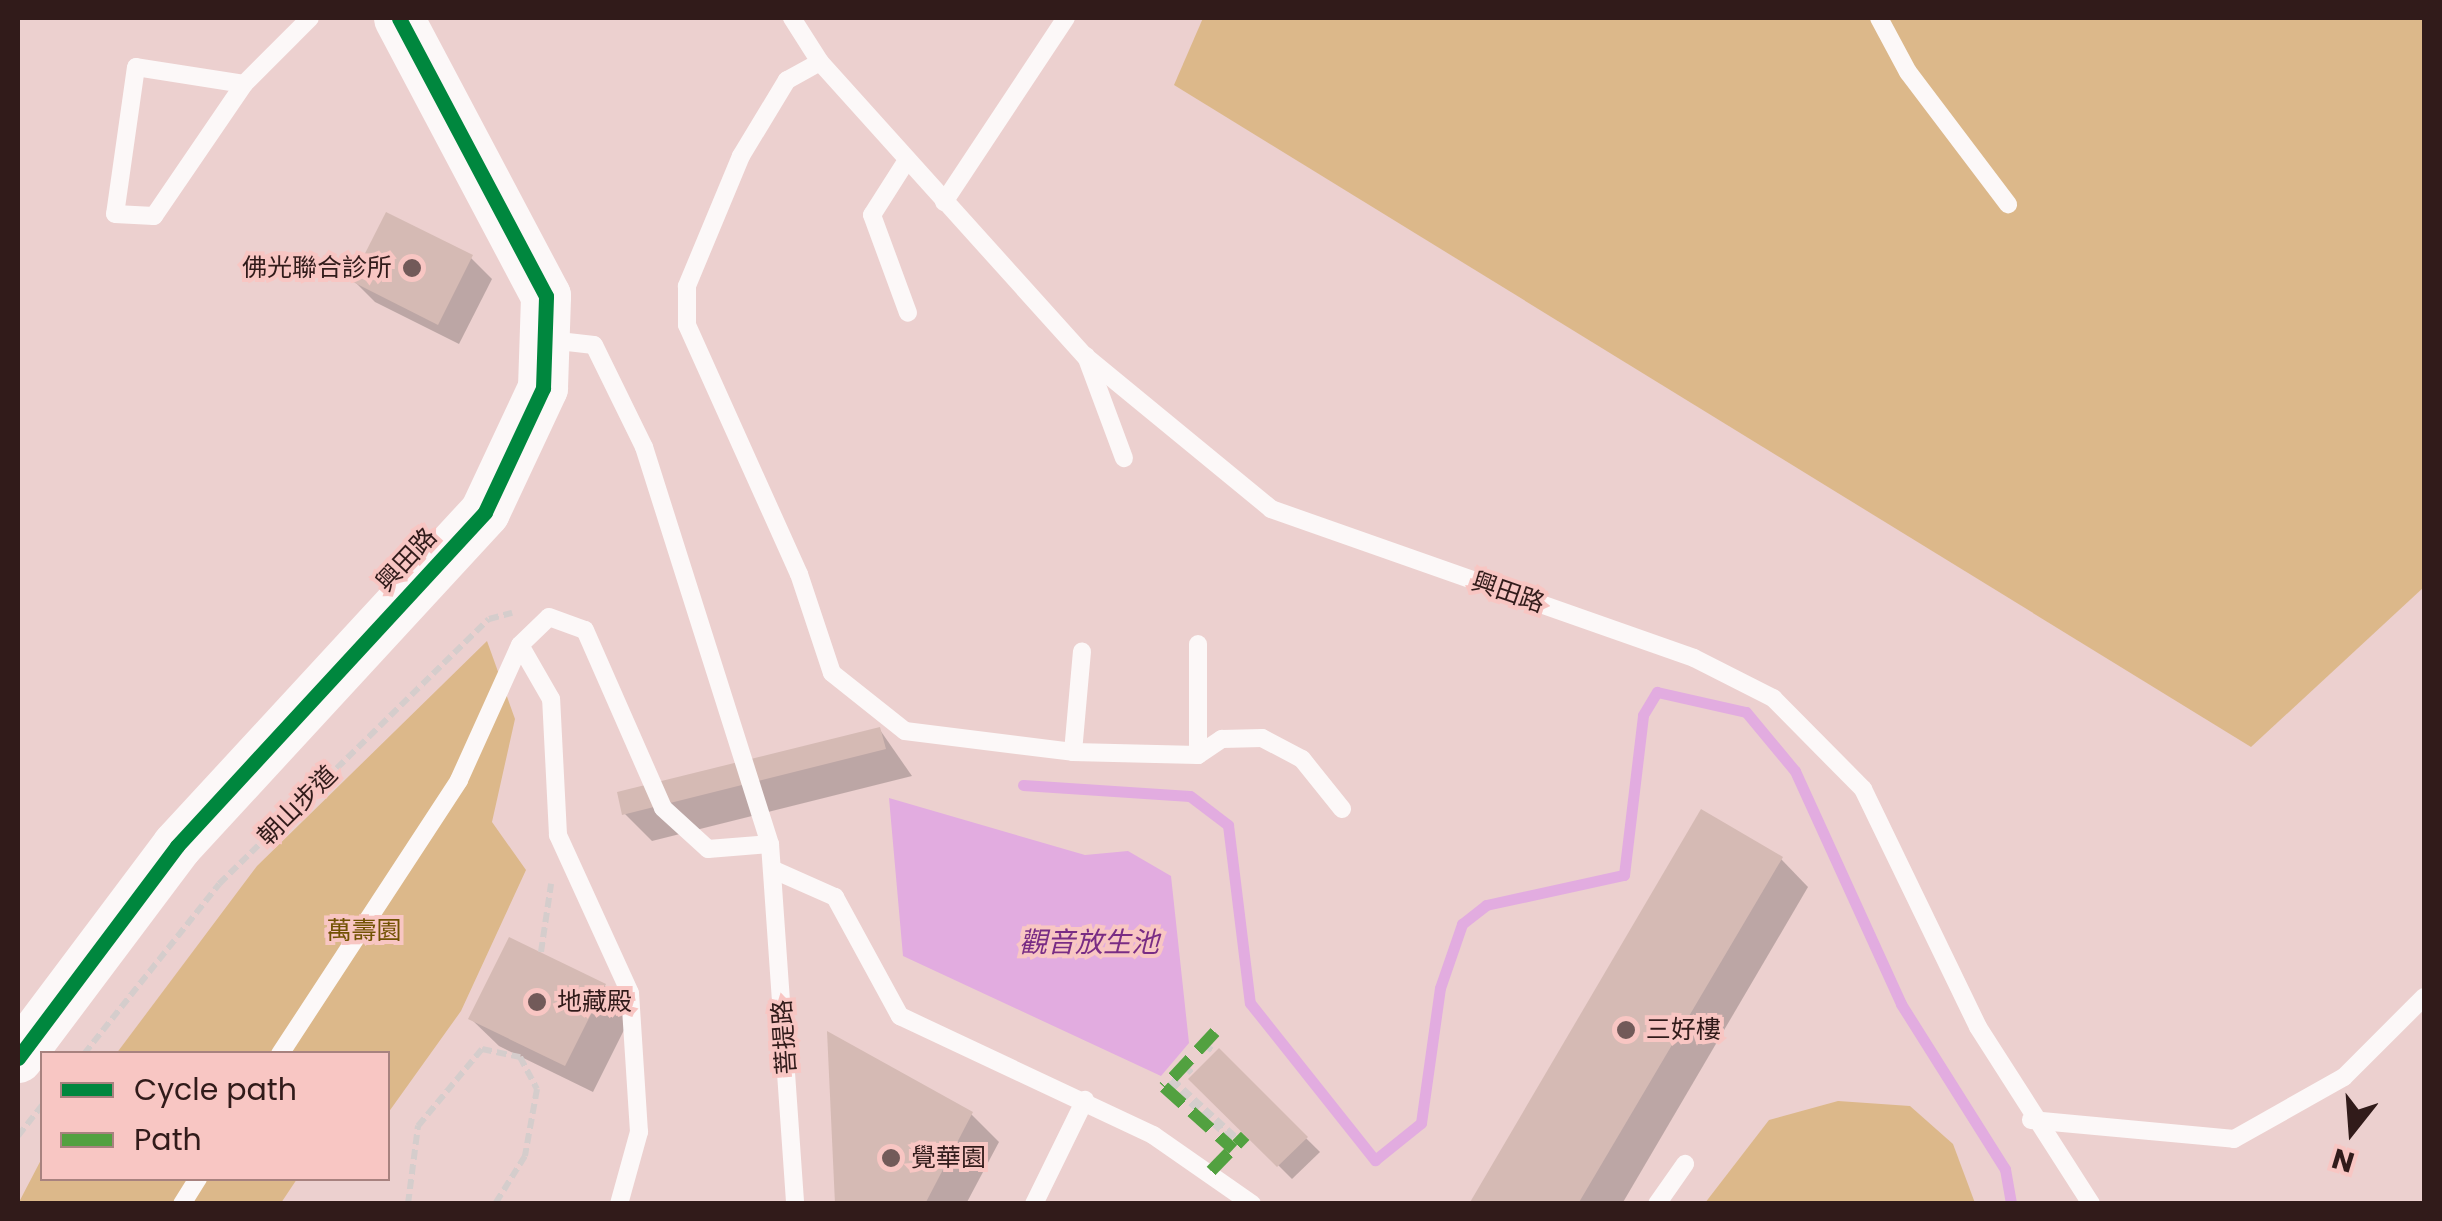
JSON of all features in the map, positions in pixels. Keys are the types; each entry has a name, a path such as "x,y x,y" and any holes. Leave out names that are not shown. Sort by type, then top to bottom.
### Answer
{"street":[{"name":"興田路","path":"18,1058 177,846 485,512 543,388 546,296 399,18"}],"lane":[{"path":"244,84 136,68 115,214 154,216 244,84 310,18"},
{"name":"興田路","path":"792,18 820,62 1086,356 1271,509 1694,658 1773,698 1863,789 2031,1120 2092,1204"},
{"path":"944,202 1066,18"},
{"path":"1878,18 1908,72 2008,204"},
{"path":"820,62 787,80 741,156 687,286 687,325 702,367 798,574 832,673 905,731 1073,752 1198,756 1222,738 1262,738 1302,760 1342,809"},
{"path":"907,160 872,215 908,313"},
{"name":"菩提路","path":"545,339 594,345 644,446 770,844 796,1204"},
{"path":"1086,356 1124,458"},
{"path":"282,1051 458,780 520,645 549,617 584,630 664,808 708,850 770,844"},
{"path":"1198,644 1198,756"},
{"path":"520,645 552,699 558,834 630,993 639,1132 619,1204"},
{"path":"1073,752 1082,651"},
{"path":"774,870 835,897 900,1016 1086,1100 1252,1204"},
{"path":"2031,1120 2234,1138 2344,1077 2424,997"},
{"path":"1034,1204 1086,1100"},
{"path":"1657,1204 1685,1164"},
{"path":"182,1204 196,1181"}],"path":[{"path":"540,952 558,834"},
{"path":"1204,1044 1215,1053"},
{"path":"408,1204 418,1126 482,1049 520,1057 537,1090 525,1156 495,1204"},
{"path":"1184,1066 1193,1074"},
{"path":"1170,1081 1239,1142"},
{"path":"18,1136 40,1108"}],"green space":[{"path":"1203,18 2424,18 2424,587 2251,747 1174,85"},
{"name":"萬壽園","path":"487,641 515,719 492,822 526,870 461,1011 390,1110 390,1051 118,1051 257,866"},
{"path":"1838,1101 1910,1106 1953,1144 1975,1203 1705,1203 1769,1120"},
{"path":"40,1162 40,1181 296,1181 281,1203 18,1204"}],"water":[{"name":"觀音放生池","path":"889,798 1085,855 1128,851 1171,876 1189,1043 1161,1076 903,956"}],"building":[{"name":"佛光聯合診所","path":"386,212 473,255 438,325 351,281"},
{"path":"880,727 886,749 622,815 617,792"},
{"name":"三好樓","path":"1701,809 1783,857 1578,1204 1469,1204"},
{"name":"地藏殿","path":"509,937 606,984 565,1066 468,1019"},
{"name":"覺華園","path":"827,1031 973,1112 925,1204 835,1204"},
{"path":"1219,1048 1308,1137 1277,1167 1188,1079"}],"waterway":[{"path":"1023,785 1190,796 1228,825 1250,1003 1375,1160 1421,1123 1440,988 1462,924 1486,905 1624,875 1643,715 1657,692 1746,712 1795,771 1901,1004 2005,1169 2011,1204"}],"marked path":[{"path":"1215,1032 1164,1087 1233,1149"},
{"path":"1211,1171 1245,1136"}],"cycle path":[{"path":"18,1058 177,846 485,512 543,388 546,296 399,18"}],"place":[{"name":"佛光聯合診所","path":"412,268"},
{"name":"地藏殿","path":"537,1002"},
{"name":"三好樓","path":"1626,1030"},
{"name":"覺華園","path":"891,1158"}]}
